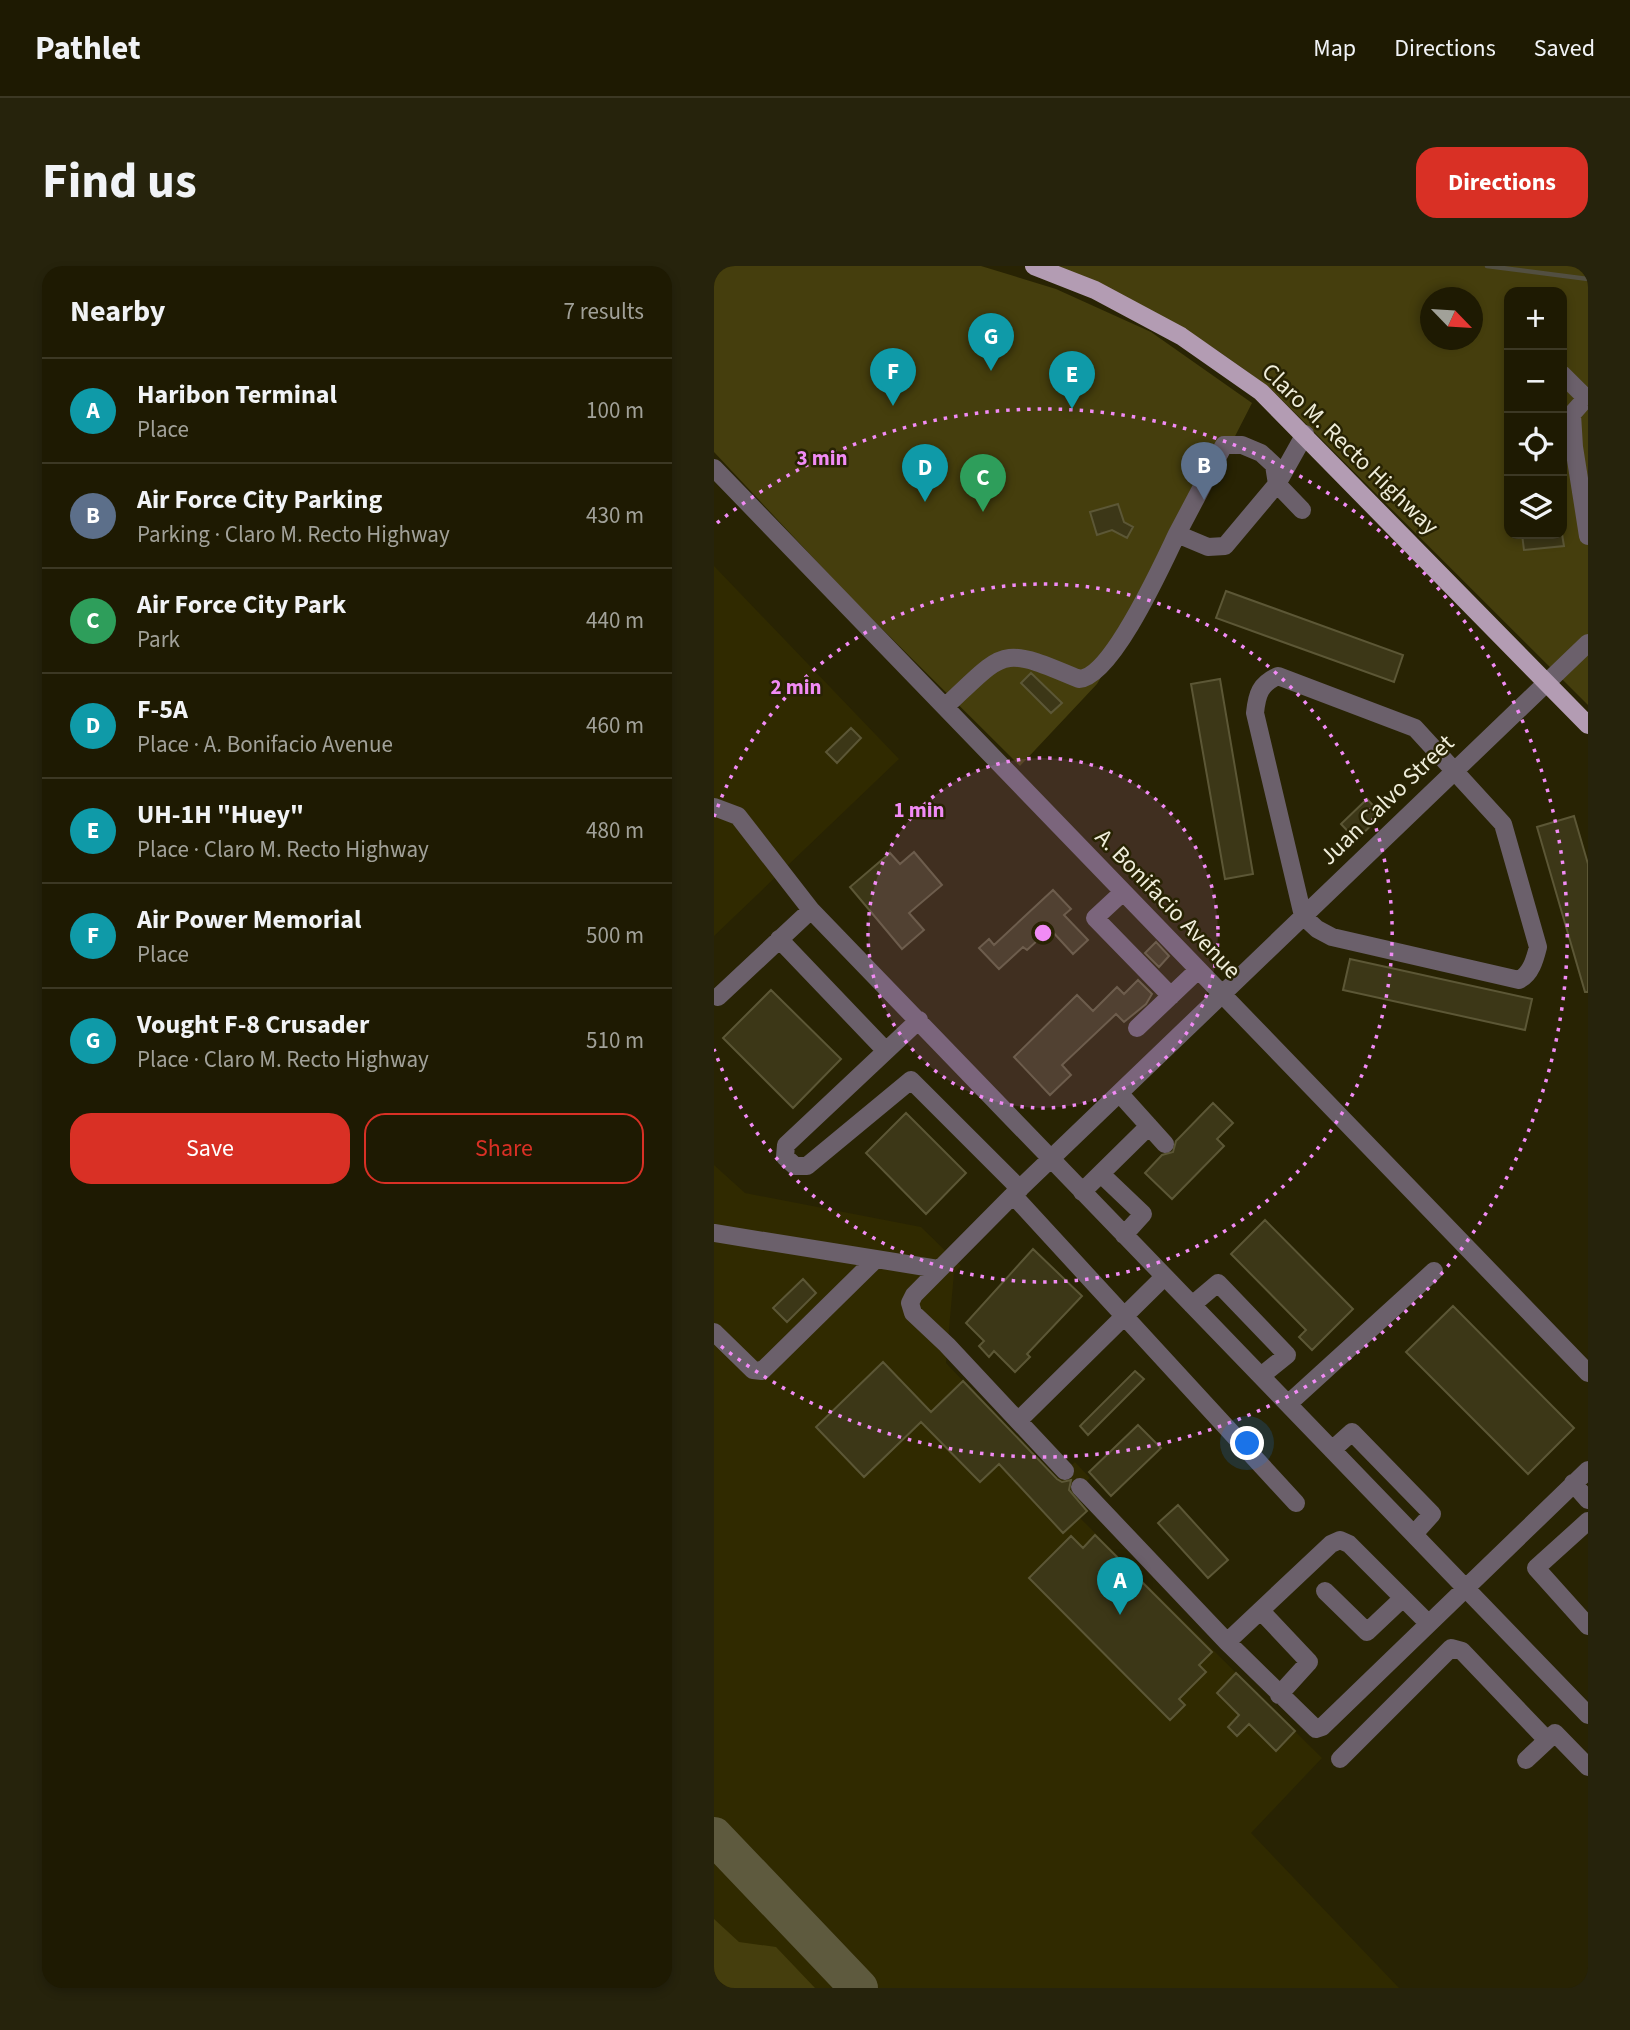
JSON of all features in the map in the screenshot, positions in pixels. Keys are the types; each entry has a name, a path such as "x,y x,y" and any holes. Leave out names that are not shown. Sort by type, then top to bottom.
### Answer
{"main road":[{"name":"Claro M. Recto Highway","path":"1034,266 1121,303 1198,346 1261,392 1588,725"}],"street":[{"path":"1567,379 1586,397 1567,415 1588,536"},
{"path":"1177,534 1208,547 1225,546 1277,484 1304,434"},
{"path":"945,706 1002,657 1020,656 1083,679 1096,671 1108,658 1133,617 1224,445 1242,445 1261,453 1274,465 1277,484 1302,510"},
{"name":"A. Bonifacio Avenue","path":"714,468 1588,1373"},
{"name":"Juan Calvo Street","path":"1065,1471 1019,1420 913,1313 910,1303 914,1295 1017,1192 1588,643"},
{"path":"1278,676 1415,728 1503,824 1538,947 1535,959 1524,977 1519,980 1332,937 1317,929 1303,916 1255,713 1256,696 1265,682 1278,676"},
{"path":"714,807 738,816 811,910 1332,1450 1585,1707"},
{"path":"1123,892 1095,918 1171,996"},
{"path":"719,996 811,910"},
{"path":"779,939 886,1051"},
{"path":"1137,1028 1198,970"},
{"path":"919,1020 786,1145 785,1157 795,1166 807,1166 911,1080 1017,1192 1296,1503"},
{"path":"1119,1094 1165,1144"},
{"path":"1082,1192 1149,1126"},
{"path":"1101,1174 1143,1214 1124,1235"},
{"path":"714,1233 938,1269"},
{"path":"714,1332 753,1370 762,1370 876,1259"},
{"path":"1288,1404 1434,1271"},
{"path":"1019,1420 1164,1277"},
{"path":"1192,1305 1219,1283 1287,1355 1261,1376"},
{"path":"1332,1450 1352,1432 1432,1514 1414,1534"},
{"path":"1080,1487 1227,1642 1316,1729 1322,1727 1588,1470"},
{"path":"1573,1483 1588,1500"},
{"path":"1588,1521 1536,1568 1588,1626"},
{"path":"1227,1642 1331,1544 1340,1540 1349,1544 1428,1623"},
{"path":"1325,1591 1367,1632 1404,1598"},
{"path":"1261,1611 1309,1662 1279,1695"},
{"path":"1340,1759 1451,1648 1462,1651 1547,1740"},
{"path":"1526,1759 1555,1733 1588,1767"}],"shaded area":[{"path":"714,266 981,266 1056,289 1151,332 1252,403 1183,538 1097,684 1020,766 851,598 714,452"},
{"path":"1055,266 1588,266 1588,705 1272,390 1195,336 1113,291"},
{"path":"714,566 899,759 714,936"},
{"path":"714,1165 745,1193 921,1227 961,1266 954,1273 946,1363 1057,1479 1075,1462 1090,1478 1072,1495 1080,1518 1322,1758 1251,1833 1399,1988 714,1988"},
{"path":"714,1919 739,1942 776,1947 815,1988 714,1988"}],"building":[{"path":"1118,504 1124,522 1133,527 1127,538 1112,530 1097,535 1090,512"},
{"path":"1523,539 1563,539 1564,546 1524,550"},
{"path":"1226,591 1403,655 1394,682 1216,618"},
{"path":"1031,673 1062,703 1051,713 1021,683"},
{"path":"1220,679 1253,874 1225,879 1191,684"},
{"path":"851,728 861,738 837,763 826,752"},
{"path":"1367,799 1382,815 1356,840 1341,824"},
{"path":"1574,816 1588,864 1588,992 1585,992 1537,827"},
{"path":"914,852 942,885 909,913 924,930 902,949 850,887 890,853 900,864"},
{"path":"1053,890 1071,909 1064,915 1088,940 1073,954 1050,929 1027,950 1023,947 999,969 979,948 989,939 994,945"},
{"path":"1156,942 1169,956 1159,967 1145,953"},
{"path":"1350,959 1532,999 1525,1030 1343,990"},
{"path":"1138,980 1152,994 1146,1004 1124,1022 1116,1014 1062,1065 1071,1075 1050,1095 1014,1057 1077,995 1093,1011 1117,987 1124,994"},
{"path":"771,990 841,1059 793,1108 723,1038"},
{"path":"1213,1103 1233,1123 1217,1139 1224,1146 1172,1199 1145,1173 1162,1155 1173,1152 1176,1141"},
{"path":"906,1113 966,1173 926,1214 866,1153"},
{"path":"1265,1220 1353,1309 1312,1350 1299,1337 1306,1330 1231,1254"},
{"path":"1033,1249 1082,1296 1027,1354 1030,1357 1015,1372 994,1351 989,1357 979,1346 984,1341 966,1323"},
{"path":"803,1279 816,1293 787,1322 773,1308"},
{"path":"1453,1306 1574,1428 1528,1474 1406,1352"},
{"path":"883,1362 931,1412 963,1381 1057,1479 1062,1482 1071,1480 1069,1490 1087,1511 1063,1533 999,1464 980,1482 921,1422 864,1477 816,1427"},
{"path":"1135,1371 1144,1379 1088,1435 1080,1426"},
{"path":"1138,1425 1161,1448 1111,1496 1089,1472"},
{"path":"1178,1505 1228,1560 1208,1578 1158,1523"},
{"path":"1095,1535 1212,1652 1199,1665 1206,1672 1179,1699 1185,1705 1170,1720 1029,1578 1071,1536 1083,1548"},
{"path":"1236,1673 1295,1731 1276,1751 1249,1724 1237,1736 1228,1727 1239,1715 1217,1693"}],"waterway":[{"path":"1487,266 1588,279"}],"taxiway":[{"path":"714,1836 859,1988"}],"place":[{"name":"Vought F-8 Crusader","path":"991,371"},
{"name":"Air Power Memorial","path":"893,406"},
{"name":"UH-1H \"Huey\"","path":"1072,409"},
{"name":"Air Force City Parking","path":"1204,500"},
{"name":"F-5A","path":"925,502"},
{"name":"Air Force City Park","path":"983,512"},
{"name":"Haribon Terminal","path":"1120,1615"}]}
